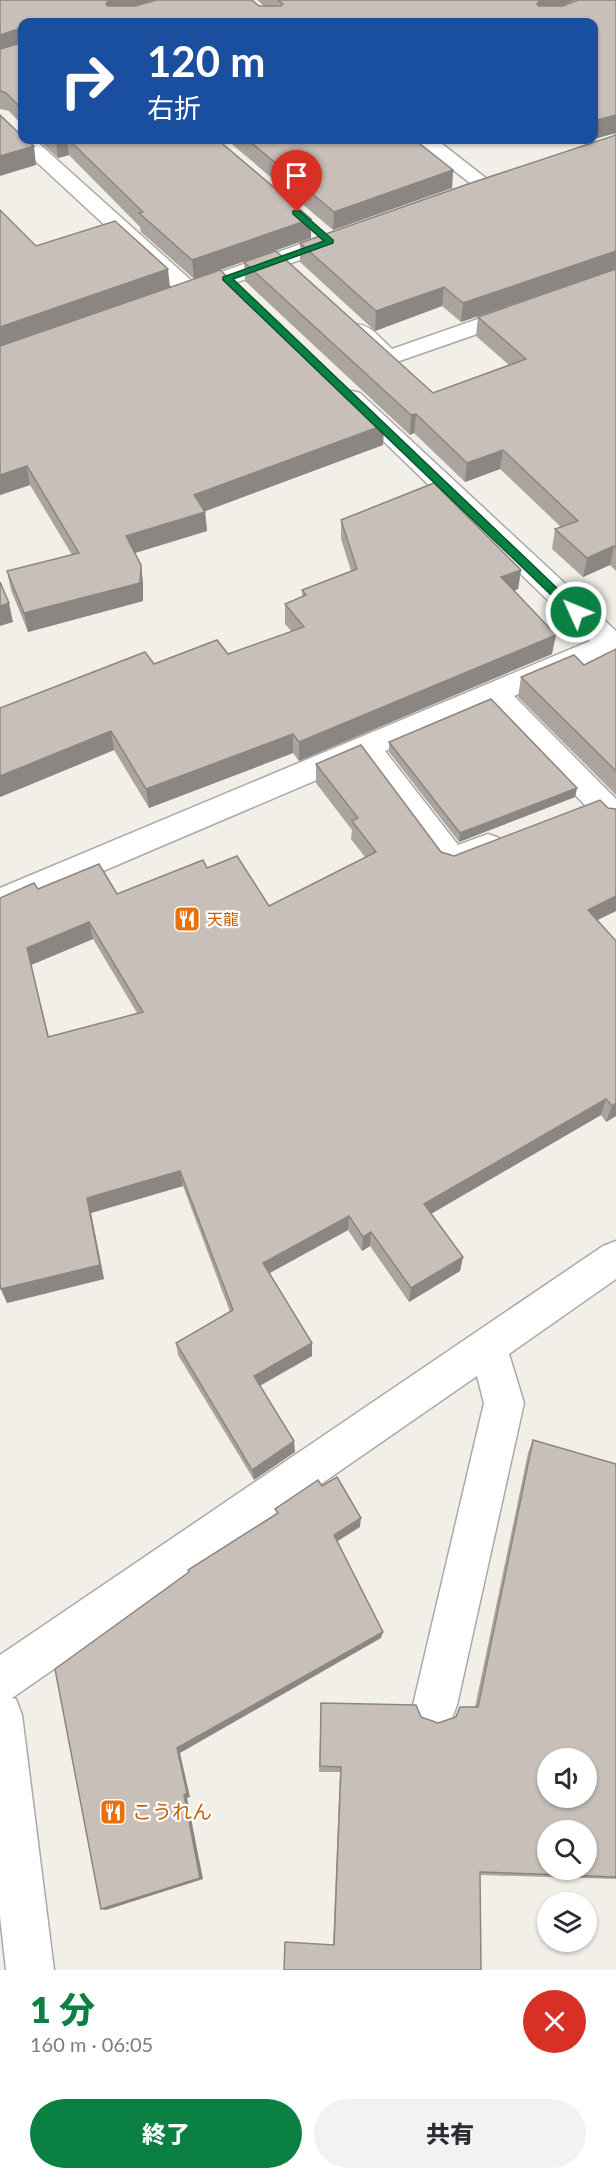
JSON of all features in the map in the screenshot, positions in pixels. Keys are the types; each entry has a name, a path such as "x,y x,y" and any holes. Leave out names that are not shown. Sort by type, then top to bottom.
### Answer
{"street":[{"path":"8,124 18,134"},
{"path":"28,144 190,291"},
{"path":"430,144 486,186"},
{"path":"464,194 507,178"},
{"path":"312,226 330,242"},
{"path":"167,299 190,291 235,287 289,267 330,242 363,230"},
{"path":"339,312 388,358 540,304"},
{"path":"0,902 494,693 614,645 337,384"},
{"path":"494,693 609,810"},
{"path":"366,747 452,860 516,835"},
{"path":"569,815 609,810"},
{"path":"0,1681 616,1258"},
{"path":"435,1705 504,1402 487,1346"},
{"path":"0,1715 30,1970"}],"building":[{"path":"0,0 109,0 106,4 108,6 135,6 157,0 252,0 259,6 281,6 283,4 278,0 540,0 537,4 539,6 563,6 578,0 616,0 616,115 598,120 598,18 18,18 18,29 0,35"},
{"path":"18,44 18,105 6,93 0,91 0,49"},
{"path":"0,115 18,132 18,144 34,146 0,156"},
{"path":"616,135 616,251 463,303 444,287 376,311 300,243 471,183 589,144 598,144 598,141"},
{"path":"73,144 223,144 311,219 192,260 139,213 143,212"},
{"path":"253,144 420,144 453,170 334,212"},
{"path":"0,210 36,246 115,221 168,269 0,327"},
{"path":"276,251 433,393 526,359 478,317 616,269 616,548 614,546 587,558 555,529 578,521 503,450 467,463 416,414 411,415 244,262"},
{"path":"220,270 384,425 194,495 205,512 126,536 141,565 140,583 24,613 7,571 79,553 27,466 0,475 0,346"},
{"path":"434,483 521,570 501,577 556,635 299,742 293,734 146,789 111,731 0,776 0,708 145,652 154,664 217,640 228,654 304,627 285,604 306,595 302,590 357,569 341,520"},
{"path":"0,582 9,603 0,606"},
{"path":"616,649 616,771 521,677 574,655 584,665"},
{"path":"491,699 577,788 460,833 389,742"},
{"path":"361,745 441,852 454,856 600,800 608,808 616,809 616,896 588,910 616,941 616,1103 612,1106 606,1099 424,1204 463,1257 411,1288 371,1232 363,1237 349,1216 263,1263 312,1343 254,1376 294,1441 252,1470 176,1343 233,1310 180,1171 87,1198 100,1265 1,1289 0,898 34,883 38,889 99,864 117,894 203,860 207,868 237,856 269,906 376,852 352,821 358,818 316,764","holes":["89,922 143,1012 48,1037 27,948"]},
{"path":"533,1440 616,1464 616,1877 597,1876 597,1820 537,1820 537,1874 480,1872 481,1970 284,1970 285,1942 334,1945 341,1767 320,1766 321,1703 416,1705 421,1717 438,1723 456,1717 460,1707 478,1707"},
{"path":"337,1477 361,1518 334,1535 383,1632 177,1748 187,1793 184,1795 200,1878 101,1909 55,1669 189,1572 188,1570 278,1513 275,1509 318,1480 322,1486"}],"place":[{"name":"天龍","path":"187,919"},
{"name":"こうれん","path":"113,1812"}],"route":[{"path":"297,212 330,242 227,279 576,612"}]}
